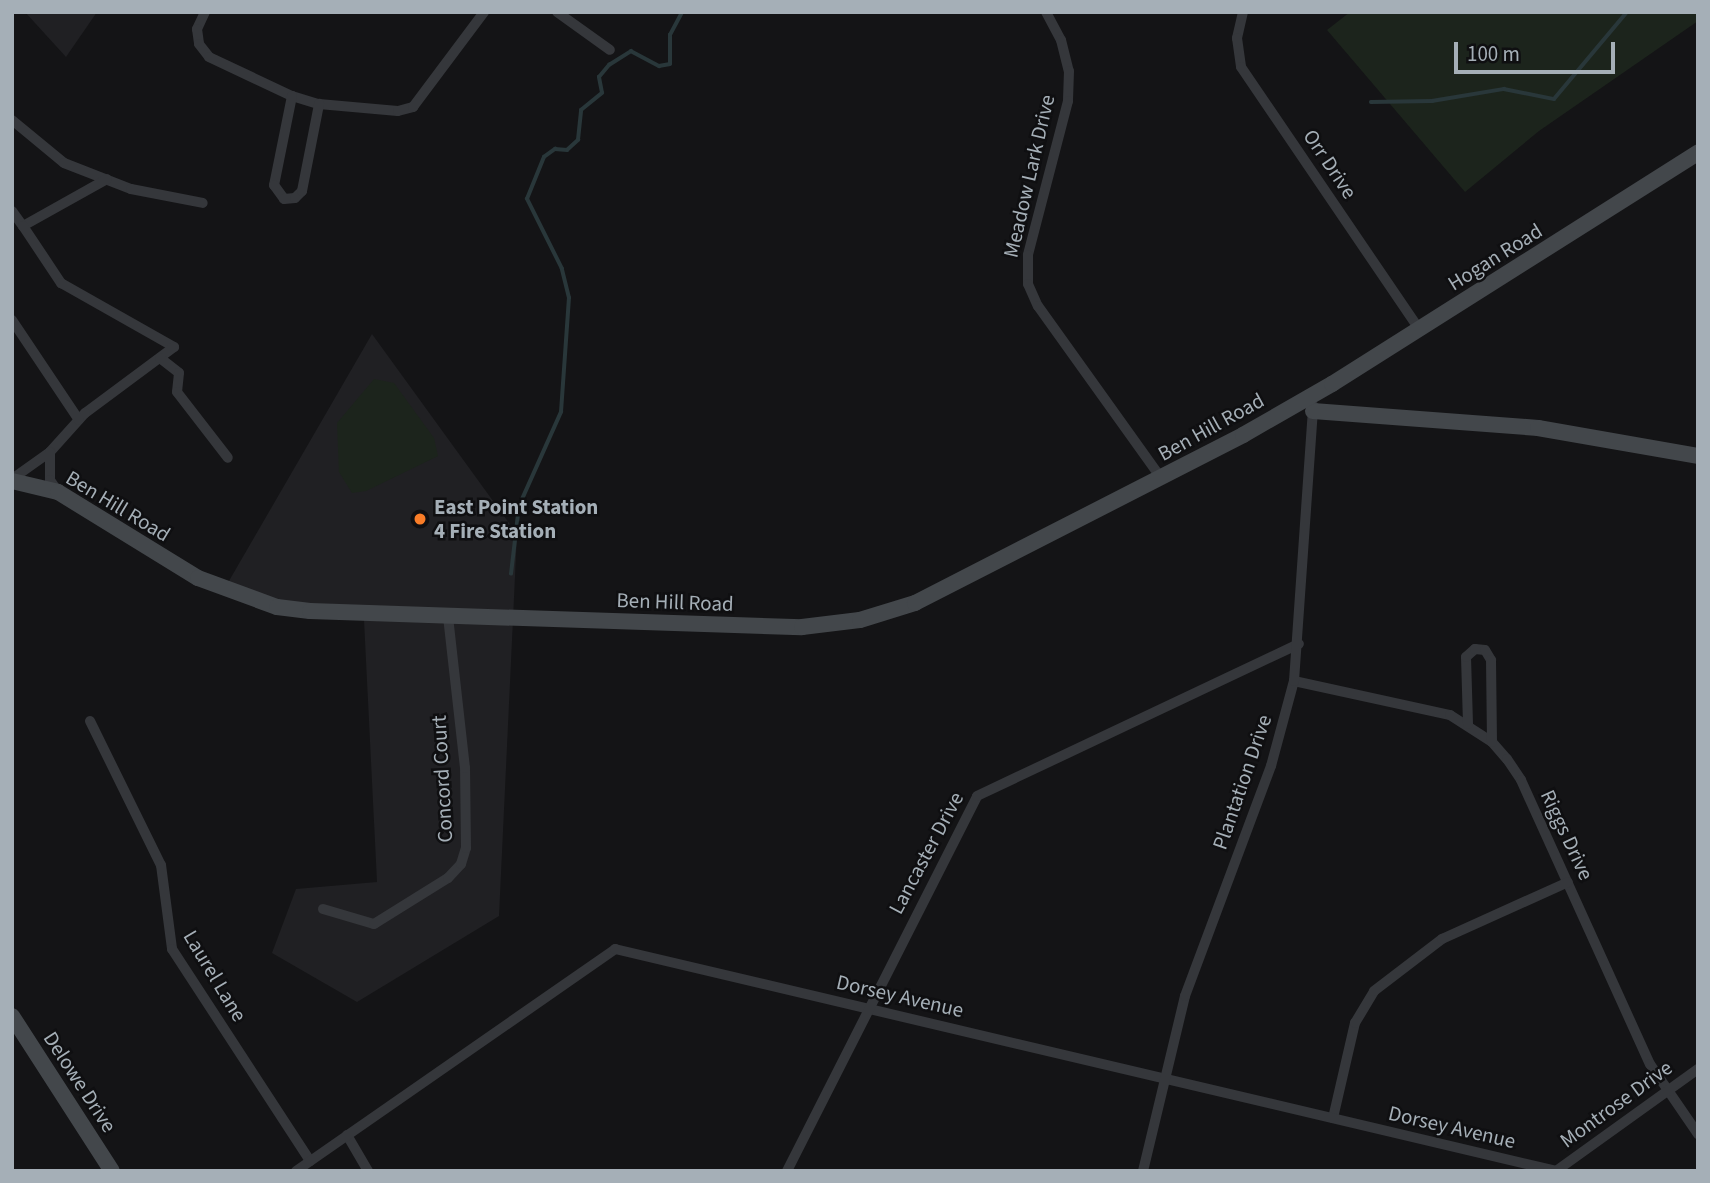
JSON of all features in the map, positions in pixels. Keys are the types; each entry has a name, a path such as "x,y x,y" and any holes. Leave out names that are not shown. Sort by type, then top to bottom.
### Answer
{"street":[{"path":"205,12 197,29 199,44 209,57 292,96 319,104 398,111 413,107 484,12"},
{"path":"558,12 611,50"},
{"name":"Meadow Lark Drive","path":"1046,12 1061,40 1069,71 1068,101 1028,255 1028,284 1038,306 1161,478"},
{"name":"Orr Drive","path":"1243,12 1237,38 1241,67 1419,329"},
{"path":"292,96 274,185 284,199 295,198 302,191 319,104"},
{"path":"12,120 51,156 131,189 203,203"},
{"name":"Hogan Road","path":"1314,393 1698,153"},
{"path":"23,226 107,179"},
{"path":"12,211 61,283 174,347 79,420 50,452 12,480"},
{"path":"12,320 79,420"},
{"path":"160,358 179,373 177,392 228,458"},
{"name":"Ben Hill Road","path":"12,480 58,492 198,578 245,598 310,611 802,627 860,620 915,603 1161,478 1314,393"},
{"name":"Plantation Drive","path":"1143,1171 1185,996 1271,766 1293,681 1299,644 1314,393"},
{"path":"1313,411 1538,428 1698,456"},
{"path":"50,452 50,480 58,492"},
{"name":"Concord Court","path":"323,909 374,924 448,878 461,863 466,848 465,768 448,616"},
{"name":"Lancaster Drive","path":"787,1171 867,1008 977,796 1299,644"},
{"path":"1468,724 1466,657 1475,649 1485,650 1491,660 1492,742"},
{"name":"Riggs Drive","path":"1293,681 1429,708 1468,724 1492,742 1521,780 1650,1064 1698,1134"},
{"name":"Laurel Lane","path":"90,721 161,864 172,949 310,1161"},
{"path":"1333,1118 1355,1023 1374,991 1442,939 1568,881"},
{"name":"Dorsey Avenue","path":"296,1171 615,948 1556,1171"},
{"name":"Delowe Drive","path":"12,1016 111,1171"},
{"name":"Montrose Drive","path":"1556,1171 1698,1069"},
{"path":"347,1135 369,1171"}],"shaded area":[{"path":"25,12 97,12 66,57"},
{"path":"1350,12 1698,12 1698,21 1539,131 1465,192 1327,30"},
{"path":"372,334 517,534 499,916 357,1002 272,953 296,889 377,882 364,620 222,593"},
{"path":"374,379 394,383 434,438 438,456 366,491 352,493 339,472 337,423"}],"waterway":[{"path":"511,574 519,506 561,412 569,298 562,269 527,199 544,157 555,149 567,150 578,140 581,110 602,93 599,77 609,65 631,51 659,66 670,64 670,35 682,12"},
{"path":"1371,102 1432,101 1504,89 1554,99 1627,12"}],"place":[{"name":"East Point Station 4 Fire Station","path":"420,519"}]}
